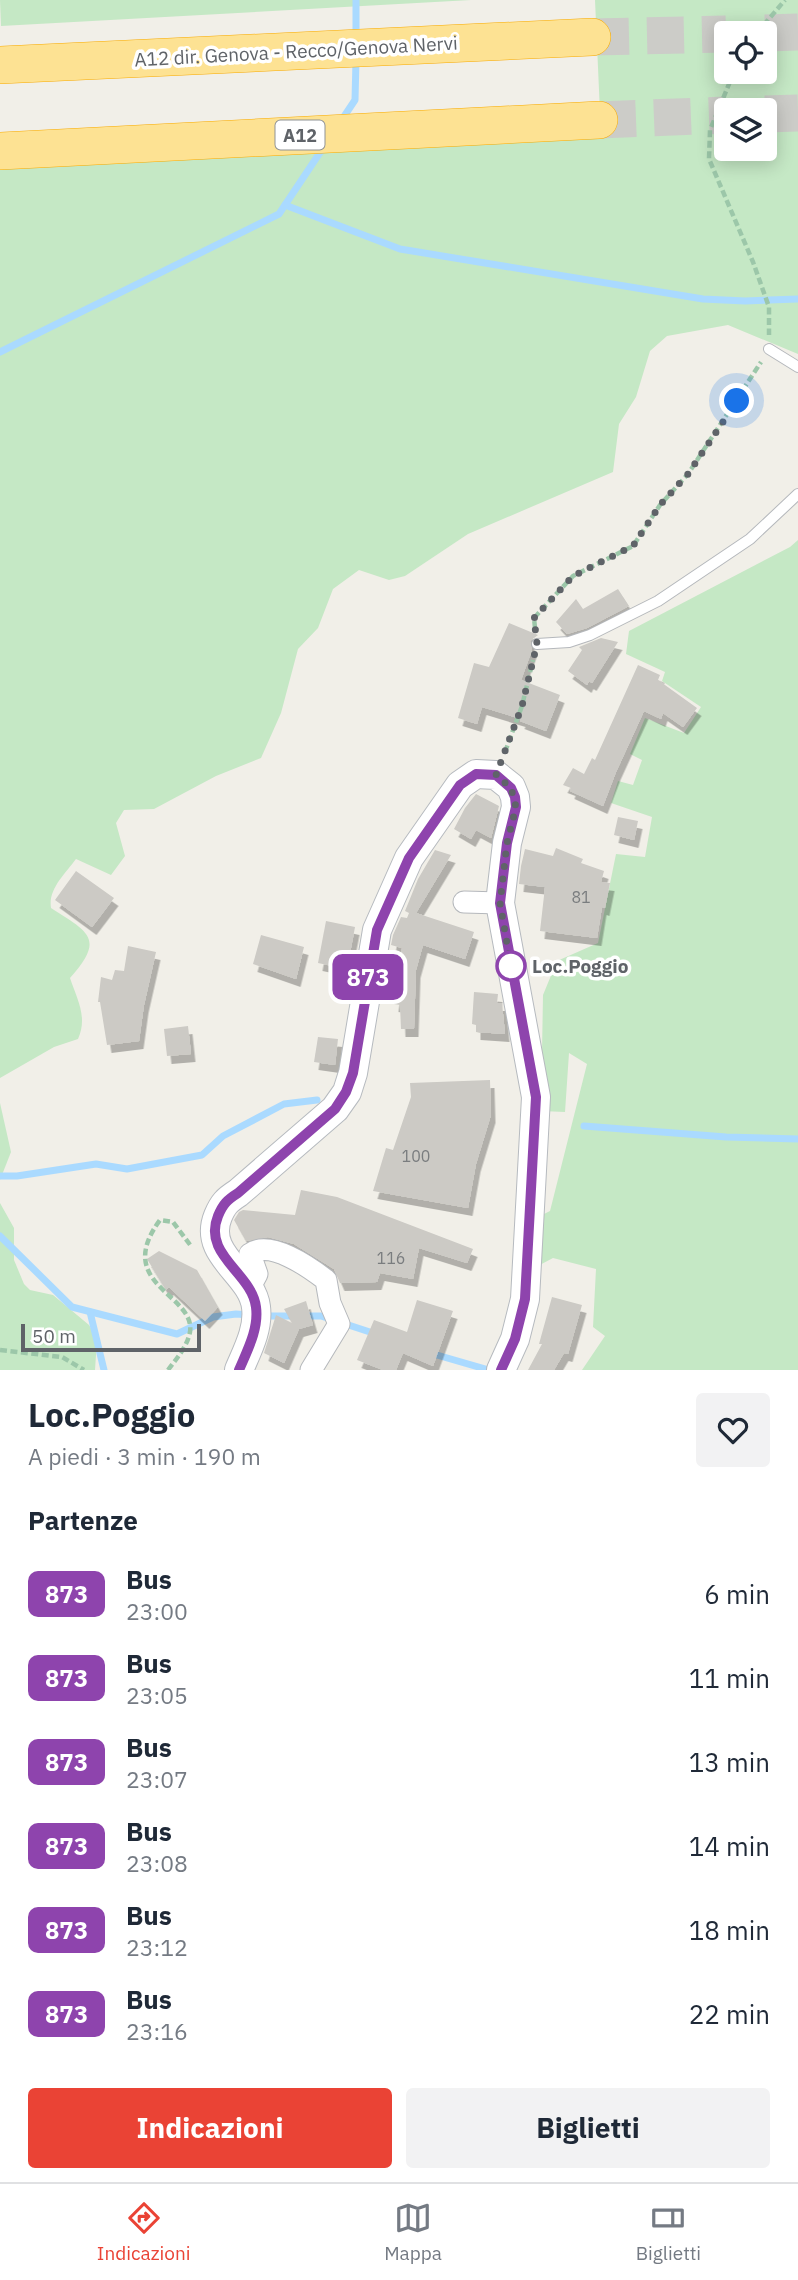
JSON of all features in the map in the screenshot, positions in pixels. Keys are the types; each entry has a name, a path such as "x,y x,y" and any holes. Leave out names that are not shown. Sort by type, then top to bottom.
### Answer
{"highway":[{"name":"A12 dir. Genova - Recco/Genova Nervi","path":"0,65 592,37"},
{"name":"A12","path":"0,151 599,120"}],"street":[{"path":"254,1305 216,1241 215,1224 223,1202 238,1193 335,1109 346,1092 353,1073 372,948 382,916 409,858 460,785 476,774 496,775 511,788 516,807 507,843 500,903 536,1097 525,1299 515,1339 501,1370"},
{"path":"464,902 500,903"},
{"path":"239,1370 251,1340 257,1274 250,1254 264,1249 293,1257 326,1280 330,1303 340,1324 311,1370"}],"lane":[{"path":"769,349 798,367"},
{"path":"537,644 569,642 590,635 658,601 750,539 798,494"}],"path":[{"path":"767,21 785,0"},
{"path":"496,775 522,706 537,644 534,618 573,576 633,546 660,505 688,474 769,349 769,307 709,159 710,130 729,84"},
{"path":"169,1370 186,1345 190,1330 189,1321 148,1269 144,1258 150,1234 160,1220 173,1222 199,1256"},
{"path":"0,1350 62,1357 84,1370"}],"green space":[{"path":"0,0 471,0 1,26"},
{"path":"595,0 798,0 798,354 728,325 667,336 650,351 636,397 619,424 613,472 468,534 405,576 389,580 359,570 333,589 318,628 298,649 281,713 261,758 216,776 154,809 124,810 116,823 125,856 111,875 76,859 58,882 52,894 51,908 83,930 90,945 81,964 70,978 82,1016 81,1031 78,1039 54,1047 0,1078 0,164 601,135"},
{"path":"798,540 798,1370 582,1370 605,1336 593,1327 596,1269 553,1258 536,1267 534,1219 550,1211 587,1064 569,1053 565,1112 541,1111 543,995 557,961 598,943 616,854 645,857 652,817 611,803 618,781 633,785 642,760 630,754 645,718 684,733 701,707 662,681 665,672 626,654 629,631 790,547"},
{"path":"0,1103 11,1152 0,1180"},
{"path":"0,1203 14,1228 14,1260 24,1284 30,1290 53,1295 89,1325 97,1340 95,1370 0,1370"}],"building":[{"path":"618,589 629,606 587,628 567,634 556,622 576,599 583,609"},
{"path":"509,623 538,635 530,641 532,650 521,680 560,695 546,731 520,721 521,719 482,707 477,724 458,718 474,663 489,667"},
{"path":"601,638 618,642 592,683 589,681 587,685 568,671 582,650 579,647"},
{"path":"638,665 660,675 658,680 697,708 683,727 663,713 661,719 644,711 603,806 563,785 573,768 584,774 592,758 595,760"},
{"path":"476,794 499,806 491,838 476,830 471,839 454,829"},
{"path":"618,817 638,821 634,840 614,835"},
{"path":"556,848 583,859 581,863 604,871 601,882 610,883 605,908 602,907 597,938 540,931 545,887 519,884 521,866 525,849 553,856"},
{"path":"435,850 451,855 416,913 474,932 465,959 423,945 416,970 414,1029 401,1029 400,1005 394,1004 402,948 391,945 401,917 407,918 409,913 405,911 418,879"},
{"path":"76,871 114,898 92,927 55,900"},
{"path":"326,921 355,927 347,969 318,963"},
{"path":"261,935 304,947 296,979 253,964"},
{"path":"128,946 156,952 139,1041 107,1045 98,1002 101,977 112,980 115,970 124,971"},
{"path":"474,992 498,994 497,1003 502,1003 505,1034 476,1032 476,1025 472,1024"},
{"path":"188,1026 191,1054 167,1056 164,1029"},
{"path":"318,1037 338,1039 335,1065 314,1062"},
{"path":"490,1080 491,1115 476,1164 468,1208 373,1191 386,1148 393,1150 411,1097 410,1083"},
{"path":"301,1190 337,1197 473,1249 467,1263 419,1248 413,1279 380,1273 377,1282 340,1283 334,1269 294,1244 268,1237 246,1241 234,1220 243,1210 295,1215"},
{"path":"159,1251 197,1270 218,1307 205,1321 169,1287 166,1290 147,1259"},
{"path":"552,1297 582,1305 568,1354 564,1353 554,1370 528,1370 542,1344 539,1344"},
{"path":"417,1300 453,1311 433,1366 403,1353 396,1370 383,1370 357,1360 374,1320 407,1332"},
{"path":"306,1301 313,1325 299,1329 284,1363 264,1353 276,1315 292,1323 284,1309"}],"waterway":[{"path":"356,0 356,38"},
{"path":"341,121 355,100 356,60"},
{"path":"0,352 279,214 325,145"},
{"path":"285,205 400,249 703,299 798,299"},
{"path":"0,1176 17,1176 96,1164 127,1169 202,1155 223,1136 284,1104 317,1100"},
{"path":"584,1126 726,1137 798,1139"},
{"path":"0,1236 72,1307 177,1334 213,1317 250,1315"},
{"path":"90,1312 104,1370"},
{"path":"262,1316 321,1316 376,1334"},
{"path":"430,1353 489,1370"}],"tunnel":[{"path":"777,33 798,32"},
{"path":"592,37 714,34"},
{"path":"777,114 798,113"},
{"path":"599,120 714,115"}],"bus line":[{"name":"873","path":"239,1370 251,1340 256,1321 256,1306 250,1287 225,1259 216,1241 215,1224 223,1202 238,1193 335,1109 346,1092 353,1073 372,948 382,916 409,858 460,785 467,778 486,773 504,780 515,797 516,807 507,843 500,903 536,1097 525,1299 515,1339 501,1370"}],"place":[{"name":"Loc.Poggio","path":"511,966"}],"route":[{"path":"511,966 500,903 507,843 516,807 511,788 496,775 522,706 532,665 537,644 534,618 573,576 633,546 660,505 688,474 737,401"}]}
